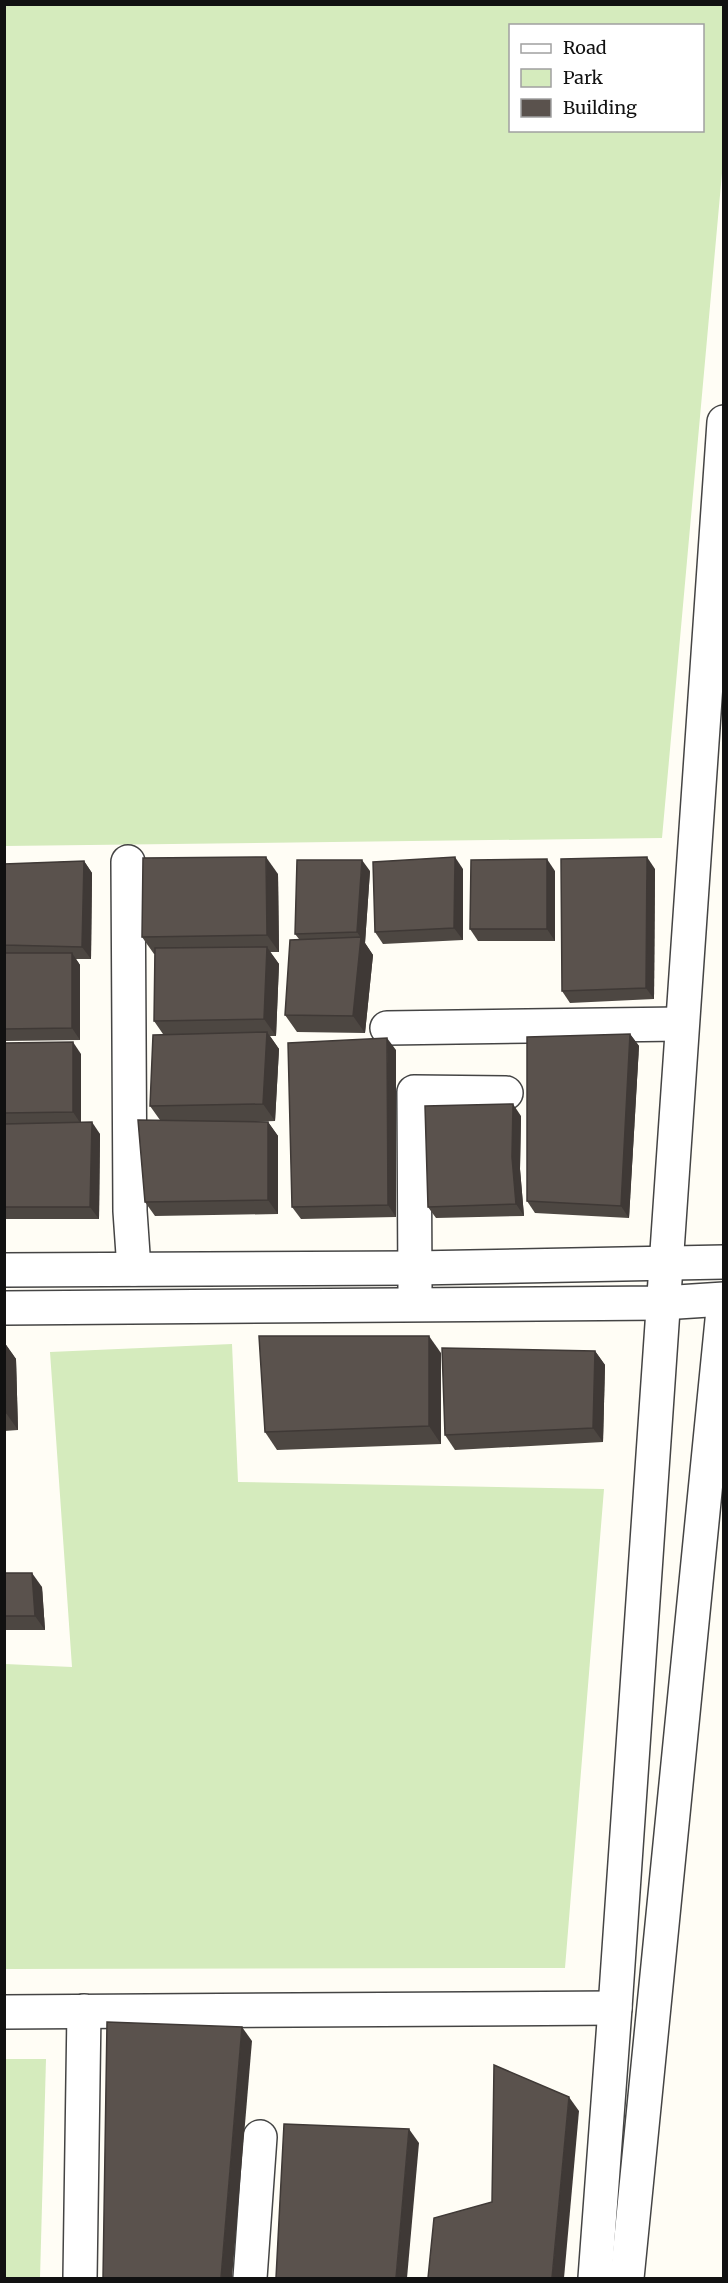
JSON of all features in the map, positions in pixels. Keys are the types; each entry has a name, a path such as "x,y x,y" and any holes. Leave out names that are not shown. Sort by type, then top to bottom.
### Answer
{"street":[{"path":"595,2278 723,422"},
{"path":"128,862 130,1211 134,1269"},
{"path":"387,1028 681,1024"},
{"path":"415,1304 414,1092 506,1093"},
{"path":"4,1270 415,1268 723,1262"},
{"path":"76,1270 76,1307"},
{"path":"4,1308 662,1303 723,1300 627,2278"},
{"path":"4,2012 615,2008"},
{"path":"80,2278 84,2012"},
{"path":"250,2278 260,2137"}],"green space":[{"path":"4,5 723,5 723,162 662,838 5,846"},
{"path":"232,1344 238,1482 604,1489 565,1968 5,1969 5,1664 72,1667 50,1352"},
{"path":"5,2059 46,2059 40,2278 5,2278"}],"building":[{"path":"266,857 267,935 142,937 143,858"},
{"path":"455,857 454,928 375,932 373,862"},
{"path":"647,857 646,988 562,991 561,859"},
{"path":"547,859 547,929 470,929 471,860"},
{"path":"297,860 362,860 357,932 295,934"},
{"path":"84,861 82,947 4,945 4,864"},
{"path":"361,937 353,1016 285,1015 290,940"},
{"path":"267,947 264,1019 154,1021 155,948"},
{"path":"4,953 72,953 72,1028 4,1029"},
{"path":"267,1032 263,1104 150,1106 153,1035"},
{"path":"630,1034 621,1206 527,1201 527,1037"},
{"path":"387,1038 388,1205 292,1207 288,1043"},
{"path":"73,1042 73,1112 4,1113 4,1043"},
{"path":"513,1104 512,1157 516,1204 428,1207 425,1106"},
{"path":"138,1120 268,1122 268,1200 145,1202"},
{"path":"92,1122 90,1207 4,1207 4,1124"},
{"path":"259,1336 429,1336 429,1426 265,1432"},
{"path":"442,1348 595,1351 593,1428 445,1435"},
{"path":"4,1362 6,1413 4,1413"},
{"path":"4,1573 32,1573 35,1616 4,1616"},
{"path":"107,2022 242,2027 221,2278 103,2278"},
{"path":"494,2065 569,2097 552,2278 428,2278 434,2218 492,2202"},
{"path":"284,2124 409,2129 396,2278 276,2278"}]}
